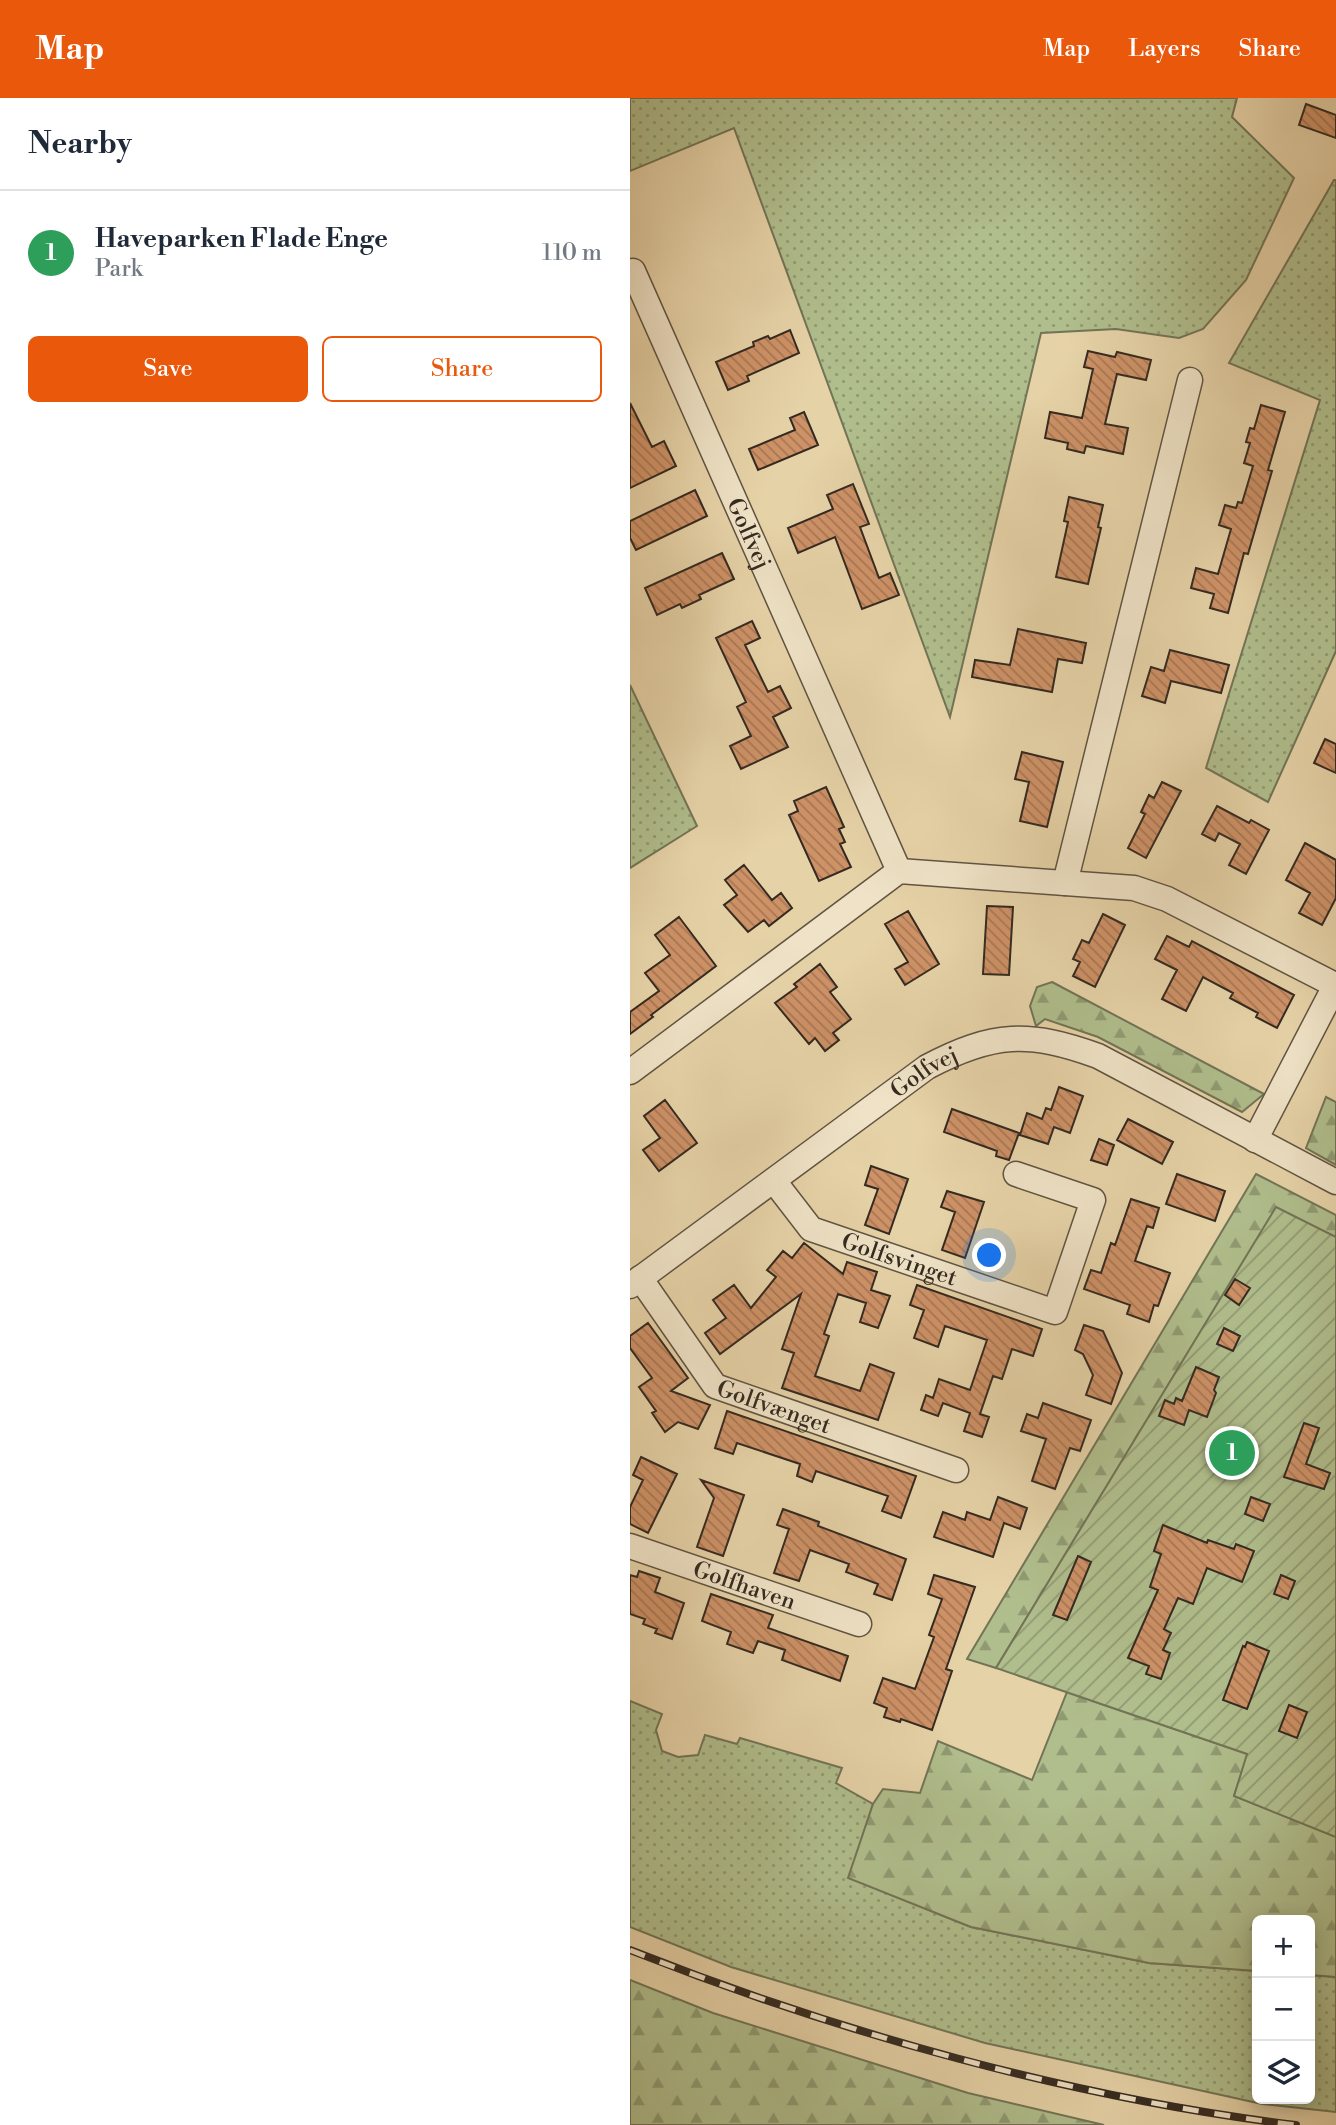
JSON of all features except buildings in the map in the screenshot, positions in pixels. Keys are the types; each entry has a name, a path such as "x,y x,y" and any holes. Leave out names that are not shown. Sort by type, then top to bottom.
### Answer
{"street":[{"name":"Golfvej","path":"633,271 899,871"},
{"path":"1065,883 1190,380"},
{"path":"630,1072 899,871 1134,888 1167,899 1336,984 1255,1140"},
{"name":"Golfvej","path":"635,1282 927,1067 957,1050 985,1041 1036,1038 1098,1056 1336,1182"},
{"name":"Golfsvinget","path":"774,1181 811,1229 1055,1312 1093,1200 1016,1174"},
{"name":"Golfvænget","path":"635,1282 715,1386 956,1470"},
{"name":"Golfhaven","path":"630,1546 859,1624"}],"green space":[{"path":"630,98 1237,98 1232,117 1294,178 1246,280 1203,329 1179,338 1116,329 1041,333 950,717 734,128 630,171"},
{"path":"1334,180 1336,651 1268,802 1206,768 1320,400 1229,363"},
{"path":"630,685 697,826 630,868"},
{"path":"1052,982 1264,1094 1242,1112 1098,1037 1045,1019 1036,1026 1030,1006 1037,987"},
{"path":"1326,1097 1336,1102 1336,1165 1306,1148"},
{"path":"1256,1174 1336,1215 1336,1237 1276,1208 996,1668 967,1659"},
{"path":"1276,1207 1336,1237 1336,1837 1234,1796 1247,1754 996,1668"},
{"path":"1067,1692 1248,1754 1234,1796 1336,1837 1336,1977 1315,1975 1315,1915 1252,1915 1252,1971 1149,1963 971,1927 848,1878 873,1804 883,1789 920,1793 938,1741 1032,1780"},
{"path":"630,1701 662,1714 656,1730 662,1751 678,1757 698,1755 705,1735 737,1744 740,1738 842,1768 836,1783 873,1804 849,1878 971,1927 1149,1963 1252,1971 1252,2102 985,2043 731,1967 630,1927"},
{"path":"1315,1975 1336,1977 1336,2112 1262,2104 1315,2104"},
{"path":"630,1980 713,2013 968,2093 1104,2125 630,2125"}],"railway":[{"path":"630,1950 791,2009 958,2058 1127,2098 1296,2125"}],"place":[{"name":"Haveparken Flade Enge","path":"1232,1453"}]}
